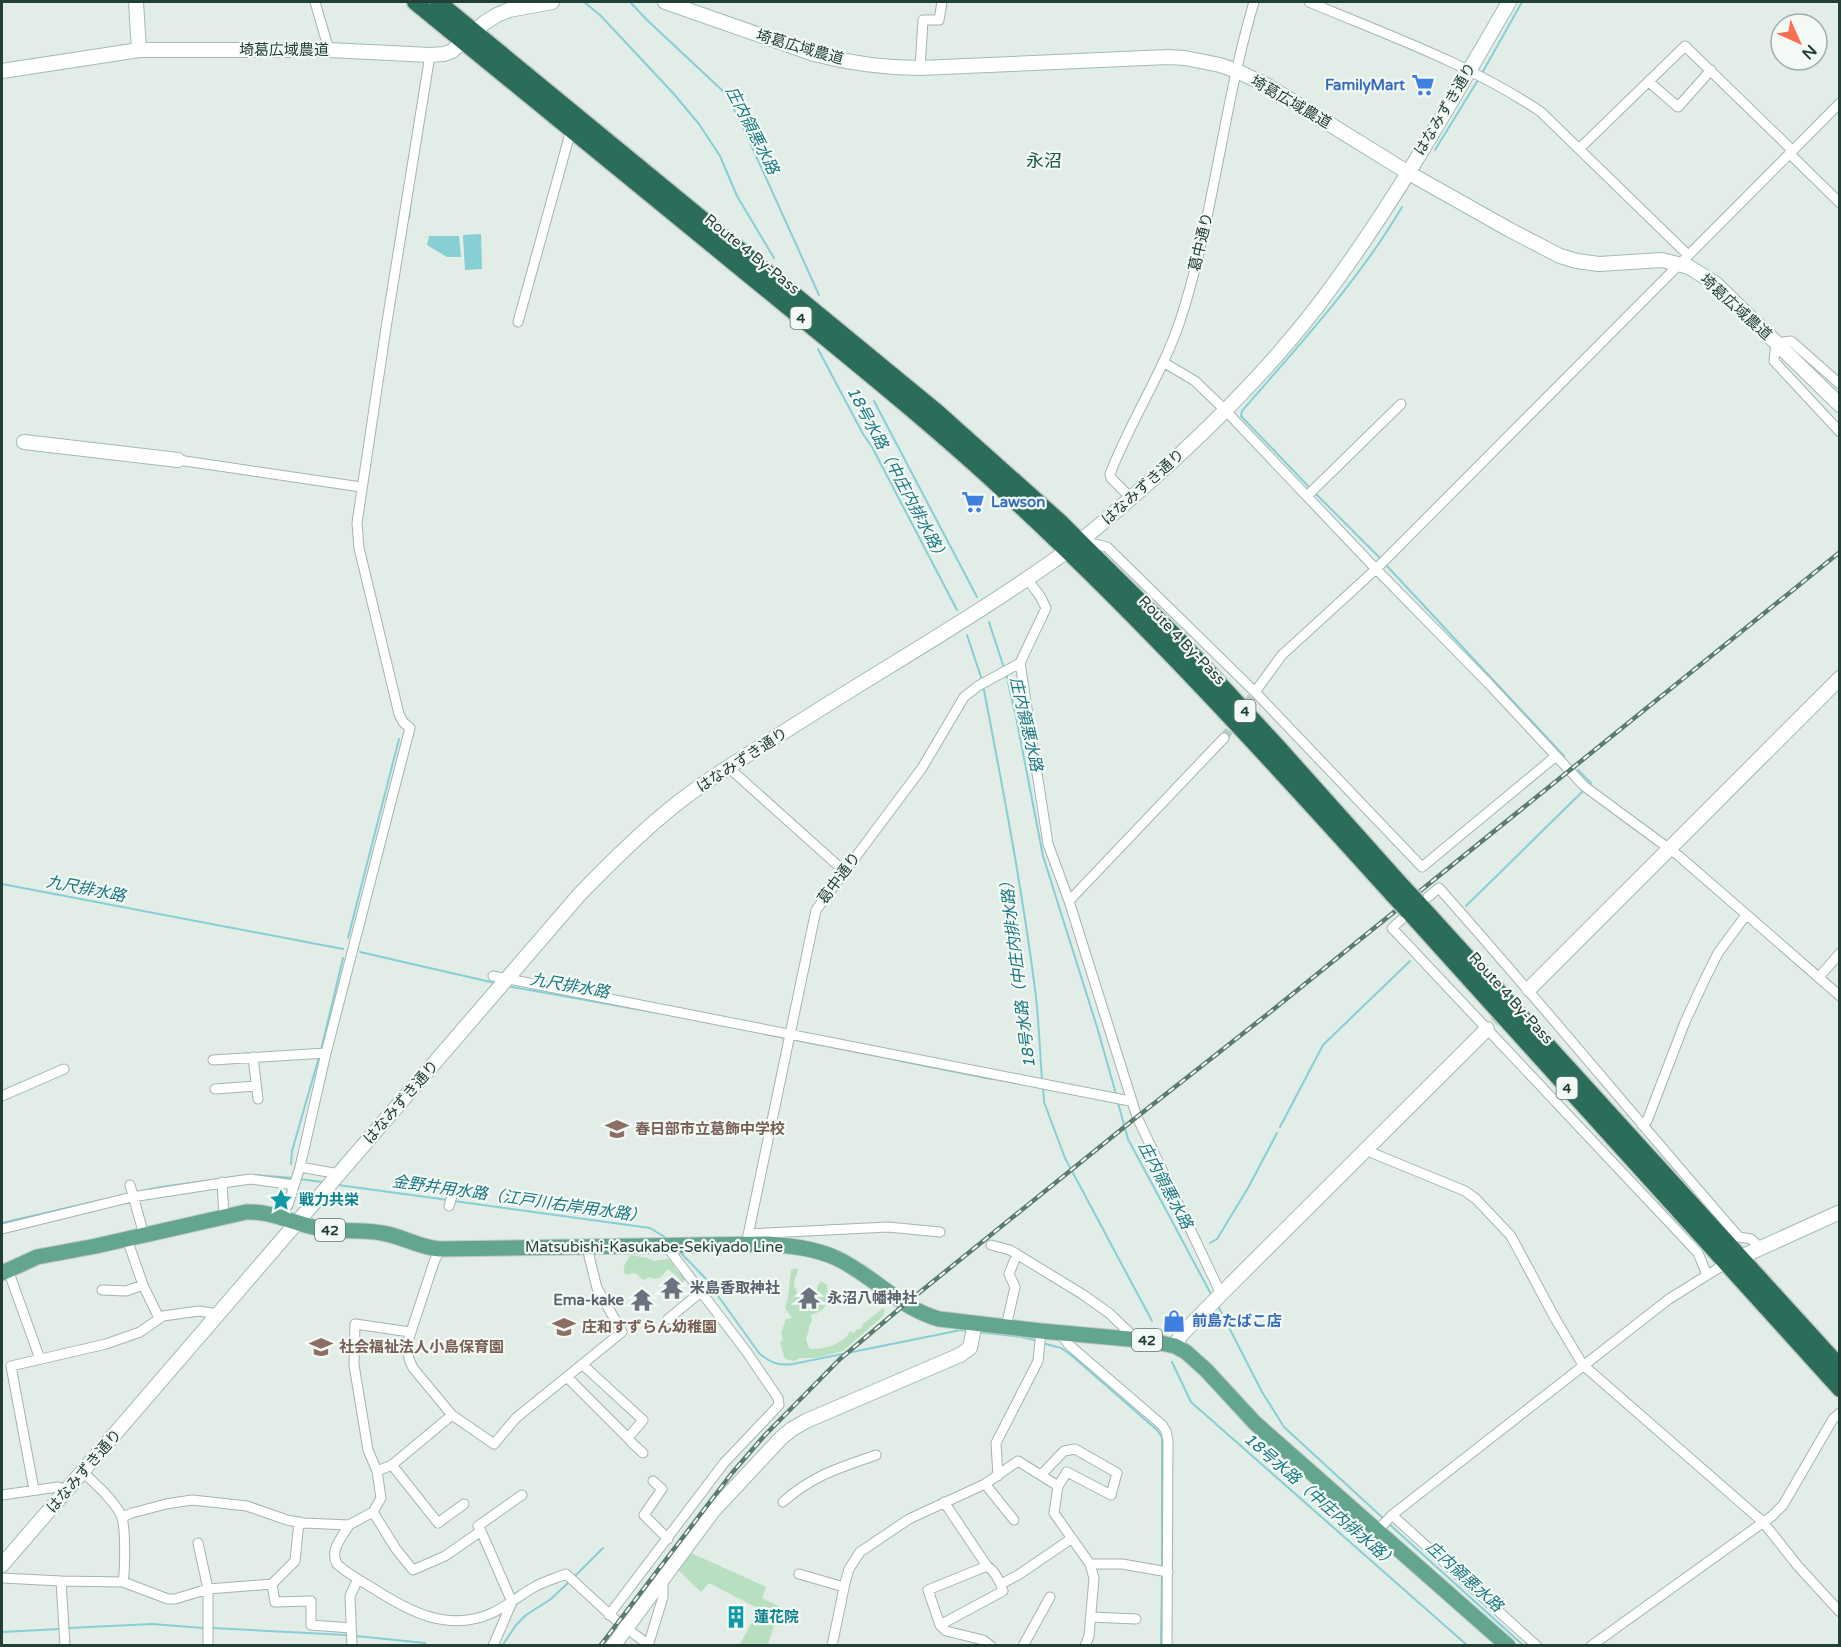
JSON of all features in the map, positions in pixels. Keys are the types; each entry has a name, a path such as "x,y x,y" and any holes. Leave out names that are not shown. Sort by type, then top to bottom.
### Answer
{"highway":[{"name":"Route 4 By-Pass","path":"415,2 468,36 937,412 1074,546"},
{"name":"Route 4 By-Pass","path":"438,2 468,36 571,130 911,409 1074,546 1177,638 1277,746 1398,891 1733,1261 1839,1389"},
{"name":"Route 4 By-Pass","path":"1733,1261 1839,1367"}],"main road":[{"name":"Matsubishi-Kasukabe-Sekiyado Line","path":"5,1272 37,1257 128,1239 224,1216 260,1211 327,1230 381,1233 440,1249 667,1247 747,1239 823,1253 850,1266 914,1310 939,1319 1136,1339 1175,1346 1196,1360 1255,1423 1508,1646"}],"street":[{"path":"136,2 139,50"},
{"path":"315,2 328,50"},
{"name":"埼葛広域農道","path":"2,71 139,50 328,50 444,54 503,12 552,2"},
{"name":"埼葛広域農道","path":"664,2 814,54 891,68 1168,57 1199,60 1237,71 1268,86 1407,172 1560,256 1599,264 1684,259 1689,267 1716,284 1839,405"},
{"path":"920,68 923,20 939,20 942,2"},
{"name":"葛中通り","path":"1131,498 1111,478 1110,474 1179,323 1195,268 1254,2"},
{"path":"1309,2 1472,72 1541,112 1684,259"},
{"name":"はなみずき通り","path":"2,1565 579,896 630,844 670,809 728,767 973,616 1074,546 1164,470 1225,410 1315,308 1375,224 1472,72 1509,2"},
{"path":"1579,149 1685,46 1839,203"},
{"path":"288,1205 410,728 399,714 359,548 357,524 430,55"},
{"path":"1649,82 1678,107 1711,70"},
{"path":"1255,692 1282,655 1376,569 1839,103"},
{"path":"518,322 571,130"},
{"path":"1839,384 1791,341 1776,343 1774,361 1839,432"},
{"path":"1163,362 1195,381 1225,410 1584,786 1669,849 1839,996"},
{"path":"1307,496 1401,404"},
{"path":"24,442 178,460 361,487"},
{"path":"1074,546 1107,547 1255,692 1422,867 1556,756"},
{"path":"1027,579 1046,608 1020,663 1048,844 1069,901 1127,1100 1221,1294"},
{"name":"葛中通り","path":"747,1239 816,910 922,768 964,697 978,686 1020,663"},
{"path":"1525,993 1839,678"},
{"path":"1069,901 1224,738"},
{"path":"728,767 844,871"},
{"path":"1707,1275 1698,1253 1490,1026 1392,928 1439,888 1525,993 1739,1237 1751,1239 1760,1247"},
{"path":"1642,1125 1647,1120 1685,1022 1704,981 1718,953 1746,915"},
{"path":"1819,977 1839,953"},
{"path":"492,976 504,983 789,1033 1127,1100"},
{"path":"1175,1346 1181,1335 1221,1294 1368,1152 1490,1026"},
{"path":"213,1060 326,1053"},
{"path":"253,1057 258,1099"},
{"path":"2,1096 64,1069"},
{"path":"215,1089 256,1086"},
{"path":"1368,1152 1465,1191 1476,1200 1511,1236 1582,1365 1763,1522 1839,1612"},
{"path":"2,1229 131,1192 251,1179 339,1174"},
{"path":"222,1182 224,1216"},
{"path":"131,1192 144,1235"},
{"path":"1378,1530 1392,1515 1669,1299 1707,1275 1760,1247 1839,1212"},
{"path":"747,1239 888,1227 940,1232"},
{"path":"128,1239 143,1285 159,1318"},
{"path":"991,1245 1010,1250 1036,1264 1109,1313 1136,1339"},
{"path":"609,1614 724,1463 779,1405 778,1398 746,1351 667,1247"},
{"path":"440,1249 407,1344 409,1359 413,1368 452,1415 494,1444 516,1418 622,1332 597,1288 587,1248"},
{"path":"1006,1327 1015,1287 1009,1274 1017,1254"},
{"path":"5,1272 40,1359"},
{"path":"102,1290 126,1291 143,1285"},
{"path":"668,1319 701,1292"},
{"path":"34,1490 11,1365 114,1341 140,1332 164,1316 199,1311 218,1314"},
{"path":"613,1646 713,1511 792,1429 960,1355 970,1348 975,1323"},
{"path":"411,1332 355,1324 354,1365 368,1450 377,1471 381,1497 373,1512 350,1525 334,1550 336,1564 393,1602 427,1617 440,1620 482,1617 493,1613 535,1587 566,1574 609,1614 649,1645 663,1597 663,1579"},
{"path":"998,1476 996,1443 1038,1361 1041,1331"},
{"path":"1060,1332 1068,1344 1162,1425 1166,1431 1168,1452 1167,1646"},
{"path":"583,1365 643,1420 628,1438"},
{"path":"567,1377 643,1453"},
{"path":"1591,1646 1772,1516 1783,1505 1833,1419 1839,1413"},
{"path":"377,1471 392,1465 452,1415"},
{"path":"1041,1475 1064,1451 1075,1449 1117,1473 1111,1495 1067,1472 1058,1486 1054,1513 1090,1564 1094,1578 1089,1636 1085,1646"},
{"path":"783,1502 798,1488 823,1473 876,1455"},
{"path":"832,1646 849,1569 860,1552 909,1519 984,1484 1018,1461 1058,1486"},
{"path":"392,1465 438,1523 464,1504"},
{"path":"83,1472 122,1517 125,1571 123,1582"},
{"path":"653,1481 662,1489 644,1515 668,1539"},
{"path":"984,1484 1014,1521"},
{"path":"2,1495 58,1487 67,1490"},
{"path":"493,1646 512,1602 478,1526 522,1495"},
{"path":"122,1517 166,1504 192,1500 247,1506 287,1520 350,1525"},
{"path":"940,1625 1003,1591 1001,1584 944,1502"},
{"path":"373,1512 396,1549 413,1570 445,1556 481,1531"},
{"path":"1392,1515 1537,1646"},
{"path":"2,1578 123,1582 168,1599 208,1589 272,1584 295,1561 300,1522"},
{"path":"1001,1584 1071,1539"},
{"path":"198,1543 208,1589 208,1646"},
{"path":"1090,1564 1122,1564 1168,1572"},
{"path":"987,1566 928,1590 940,1625 946,1631 983,1640 991,1646"},
{"path":"799,1574 844,1587"},
{"path":"352,1646 350,1596 358,1579"},
{"path":"61,1581 65,1646"},
{"path":"272,1584 274,1602 311,1602 311,1625 351,1628"},
{"path":"1023,1646 1050,1597"},
{"path":"1091,1617 1136,1619"}],"green space":[{"path":"630,1255 654,1261 668,1259 677,1271 685,1276 685,1280 682,1283 668,1269 660,1278 654,1279 650,1277 643,1280 635,1273 626,1275 624,1267"},
{"path":"798,1268 794,1284 801,1304 814,1310 818,1297 817,1286 821,1281 827,1285 828,1296 824,1308 811,1315 812,1321 806,1339 809,1348 819,1349 838,1343 850,1331 854,1333 857,1329 861,1329 863,1324 883,1308 885,1310 883,1316 843,1351 816,1358 800,1358 794,1361 785,1359 780,1343 783,1339 781,1333 786,1319 792,1318 785,1308 791,1270"},
{"path":"689,1552 766,1587 762,1598 780,1607 768,1645 740,1644 759,1609 709,1583 701,1592 676,1568"}],"water":[{"path":"481,234 482,269 465,270 463,235"},
{"path":"429,236 459,236 461,257 447,257 427,245"}],"waterway":[{"name":"18号水路（中庄内排水路）","path":"584,2 600,15 699,124 720,156 737,196 774,258"},
{"name":"庄内領悪水路","path":"630,2 725,93 742,125 819,295"},
{"path":"1481,75 1522,2"},
{"path":"1435,150 1478,80"},
{"path":"409,218 411,199"},
{"path":"1310,488 1241,416 1242,411 1347,287 1385,235 1402,207"},
{"name":"18号水路（中庄内排水路）","path":"818,349 957,610"},
{"name":"庄内領悪水路","path":"874,401 977,597"},
{"path":"1314,492 1380,558"},
{"path":"1386,565 1564,756"},
{"name":"庄内領悪水路","path":"989,622 1004,668"},
{"name":"18号水路（中庄内排水路）","path":"967,635 982,680"},
{"name":"庄内領悪水路","path":"1006,673 1043,856 1116,1094"},
{"name":"18号水路（中庄内排水路）","path":"983,685 1025,919 1036,997 1042,1080"},
{"path":"348,938 399,739"},
{"path":"1578,770 1591,783"},
{"path":"1466,906 1582,792"},
{"name":"九尺排水路","path":"2,884 343,949"},
{"name":"九尺排水路","path":"360,952 495,983"},
{"path":"321,1050 343,958"},
{"path":"1280,1127 1323,1045 1410,961"},
{"name":"九尺排水路","path":"506,986 681,1017"},
{"path":"291,1164 292,1151 319,1057"},
{"name":"九尺排水路","path":"901,1061 992,1079"},
{"name":"18号水路（中庄内排水路）","path":"1043,1085 1044,1102 1065,1158 1152,1321"},
{"name":"庄内領悪水路","path":"1118,1103 1128,1139 1212,1296"},
{"path":"1210,1243 1217,1239 1248,1188 1277,1133"},
{"name":"金野井用水路（江戸川右岸用水路）","path":"142,1191 249,1175"},
{"name":"金野井用水路（江戸川右岸用水路）","path":"254,1175 294,1178"},
{"name":"金野井用水路（江戸川右岸用水路）","path":"299,1179 323,1182"},
{"name":"金野井用水路（江戸川右岸用水路）","path":"338,1185 448,1200"},
{"name":"金野井用水路（江戸川右岸用水路）","path":"2,1223 101,1200"},
{"name":"金野井用水路（江戸川右岸用水路）","path":"454,1201 650,1228 668,1239"},
{"name":"金野井用水路（江戸川右岸用水路）","path":"680,1252 706,1279 759,1353 775,1363 793,1364 961,1330 969,1331"},
{"name":"庄内領悪水路","path":"1217,1304 1262,1392 1284,1427 1384,1519"},
{"name":"金野井用水路（江戸川右岸用水路）","path":"977,1332 1037,1341"},
{"name":"金野井用水路（江戸川右岸用水路）","path":"1042,1343 1061,1348 1071,1355 1157,1430 1162,1437 1162,1568"},
{"name":"18号水路（中庄内排水路）","path":"1172,1362 1191,1402 1468,1646"},
{"name":"庄内領悪水路","path":"1388,1523 1524,1646"},
{"path":"575,1576 603,1548"},
{"name":"金野井用水路（江戸川右岸用水路）","path":"1161,1646 1162,1573"},
{"path":"502,1646 526,1615 551,1599 571,1580"},
{"path":"69,1628 152,1624 203,1628"},
{"path":"213,1628 346,1635"},
{"path":"2,1632 60,1629"},
{"path":"356,1636 425,1643 425,1646"}],"tunnel":[{"path":"1224,738 1255,692"},
{"path":"1494,1022 1521,997"}],"railway":[{"path":"600,1646 732,1473 765,1435 840,1359 1133,1120 1840,552"}],"place":[{"name":"FamilyMart","path":"1423,85"},
{"name":"Lawson","path":"973,502"},
{"name":"春日部市立葛飾中学校","path":"617,1129"},
{"name":"戦力共栄","path":"281,1200"},
{"name":"米島香取神社","path":"672,1288"},
{"name":"永沼八幡神社","path":"809,1298"},
{"name":"Ema-kake","path":"642,1300"},
{"name":"前島たばこ店","path":"1174,1321"},
{"name":"庄和すずらん幼稚園","path":"564,1327"},
{"name":"社会福祉法人小島保育園","path":"321,1347"},
{"name":"蓮花院","path":"736,1617"}],"district":[{"name":"永沼","path":"1044,161"}]}
